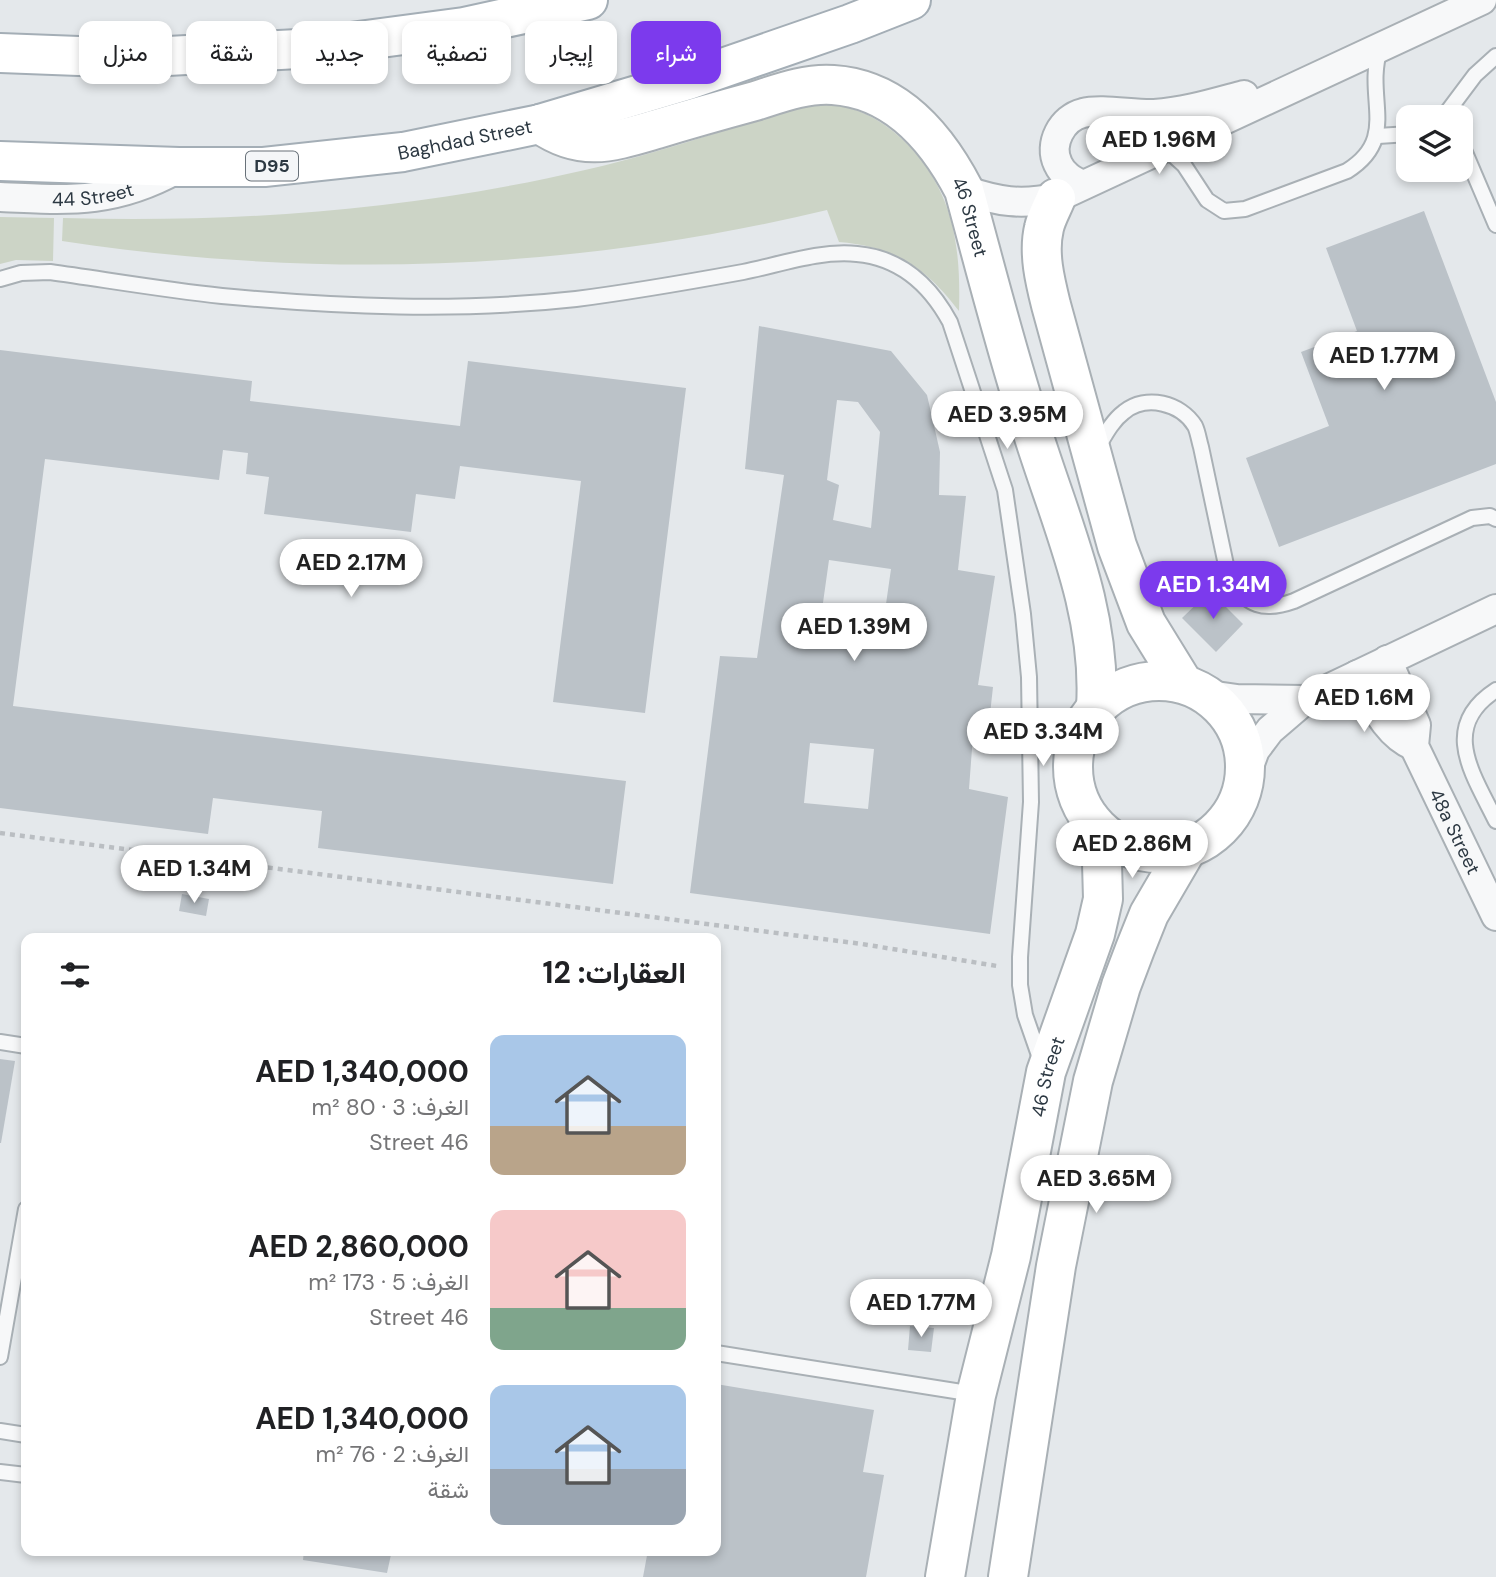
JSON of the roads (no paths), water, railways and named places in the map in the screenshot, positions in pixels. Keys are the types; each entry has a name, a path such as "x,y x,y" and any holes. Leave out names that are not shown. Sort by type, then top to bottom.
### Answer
{"street":[{"path":"0,53 131,58 298,49 464,27 588,0"},
{"name":"Baghdad Street","path":"0,161 264,167 403,152 540,124 688,80 911,0"},
{"path":"964,190 995,201 1016,203 1069,191 1482,0"},
{"path":"1245,777 1245,754 1239,731 1226,711 1196,689 1146,623 1116,543 1044,280 1041,250 1044,229 1069,191 1066,176 1057,163 1055,147 1059,132 1069,120 1083,113 1127,115 1183,111 1343,63"},
{"name":"46 Street","path":"540,124 569,139 599,143 629,137 802,87 832,84 861,89 888,101 912,118 933,140 964,190 1034,437 1089,610 1098,676 1096,707"},
{"name":"44 Street","path":"0,197 58,200 99,198 154,181 180,167"},
{"path":"1305,700 1237,699 1165,680 1146,681 1111,694 1096,707 1081,729 1073,754 1073,781 1081,807 1097,828 1116,843 1139,852 1163,853 1187,849 1209,838 1226,821 1239,801 1255,750 1270,730 1305,700 1496,609"},
{"name":"48a Street","path":"1387,660 1416,725 1414,746 1496,916"},
{"name":"48a Street","path":"1357,674 1395,735 1414,746"},
{"name":"46 Street","path":"946,1577 976,1395 1011,1256 1046,1072 1095,934 1103,899 1097,828"},
{"path":"1008,1577 1056,1266 1093,1081 1121,986 1149,914 1187,849"}],"lane":[{"path":"1164,147 1184,166 1207,201 1224,211 1235,211 1347,171 1361,163 1378,135 1375,64 1381,46"},
{"path":"1453,105 1475,75 1496,56"},
{"path":"1378,135 1396,134"},
{"path":"1473,171 1496,225"},
{"path":"0,279 21,273 50,272 222,296 404,307 576,299 743,272 837,253 875,257 893,263 911,274 934,296 950,322 1004,490 1023,614 1031,727 1031,802 1020,985 1034,1044 1046,1072"},
{"path":"1093,455 1111,426 1125,411 1144,403 1164,403 1183,412 1196,428 1199,437 1230,579 1240,595 1256,605 1276,608 1472,518 1490,516 1496,519"},
{"path":"1496,690 1485,697 1469,717 1464,742 1469,766 1496,821"},
{"path":"0,1042 21,1045"},
{"path":"0,1357 21,1237"},
{"path":"721,1354 976,1395"},
{"path":"0,1431 21,1434"},
{"path":"0,1472 21,1474"}]}
